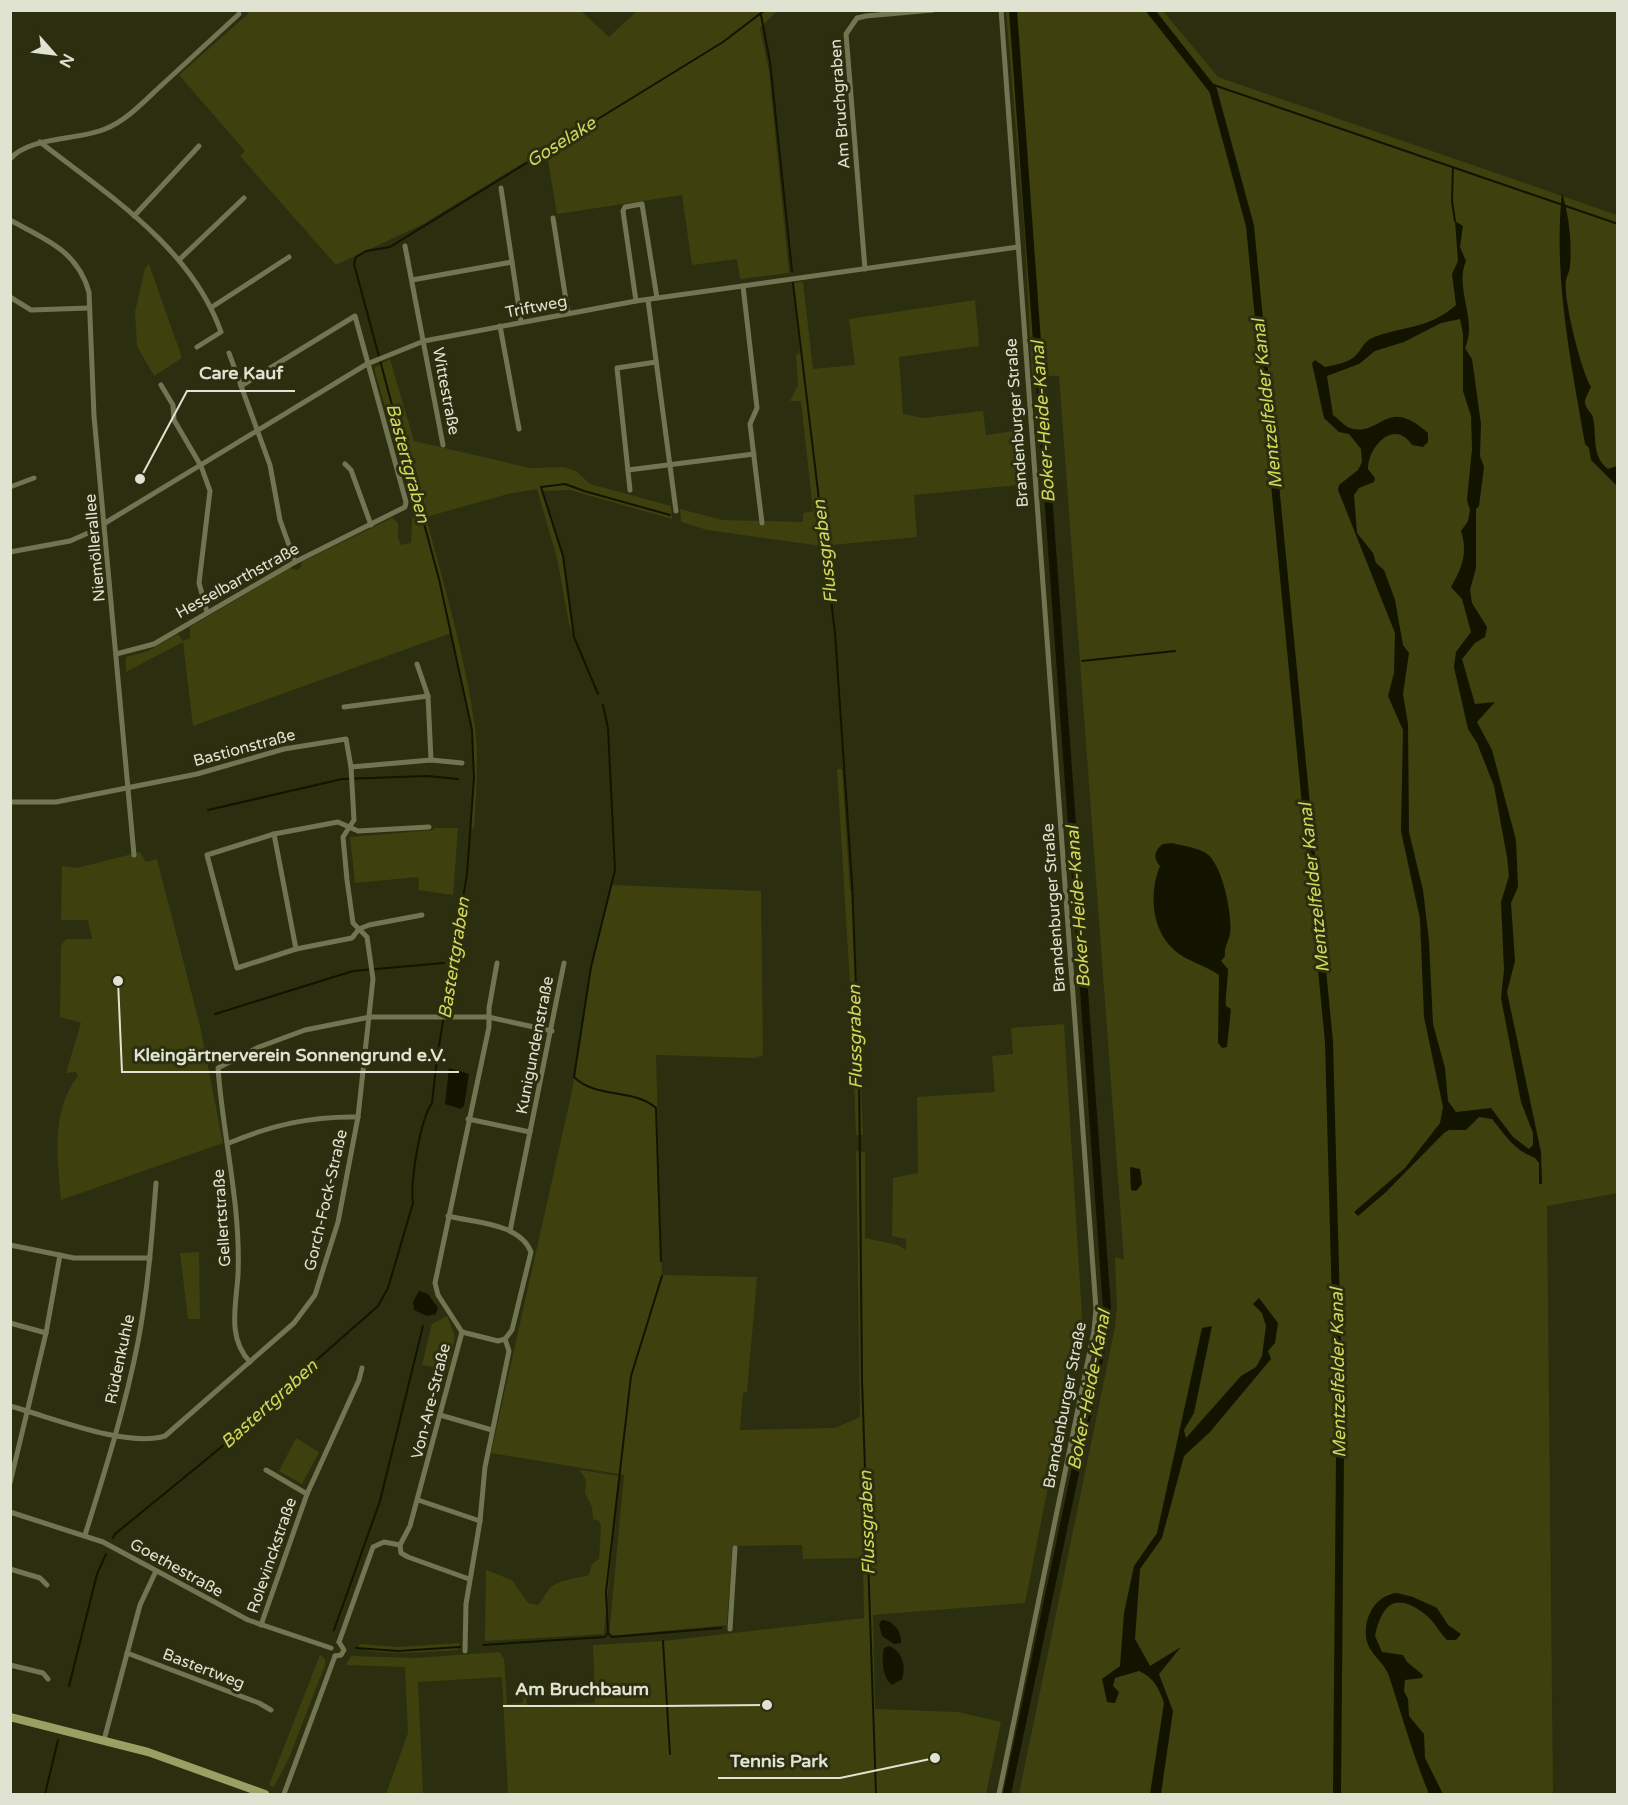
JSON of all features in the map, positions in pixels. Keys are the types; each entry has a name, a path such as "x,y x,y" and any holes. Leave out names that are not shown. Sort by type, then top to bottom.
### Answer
{"street":[{"name":"Am Bruchgraben","path":"865,268 846,34 857,18 933,10"},
{"name":"Brandenburger Straße","path":"999,1794 1094,1331 1096,1309 1001,10"},
{"path":"10,159 17,151 40,142 78,138 108,128 135,110 239,14"},
{"path":"40,142 134,216 180,259 212,307 221,332 197,347"},
{"path":"134,216 199,146"},
{"path":"501,188 521,322"},
{"path":"180,259 244,198"},
{"path":"636,301 623,211 625,207 642,204 657,298"},
{"path":"553,218 568,313"},
{"name":"Niemöllerallee","path":"10,220 69,255 84,274 89,308 94,416 128,787"},
{"name":"Wittestraße","path":"405,246 443,445"},
{"name":"Triftweg","path":"105,523 367,364 424,341 636,301 1018,247"},
{"path":"212,307 289,256"},
{"path":"412,280 512,262"},
{"path":"743,286 757,408 750,424 762,523"},
{"path":"10,297 31,310 89,308"},
{"path":"648,300 676,511"},
{"path":"241,386 356,316 367,364"},
{"path":"500,326 519,429"},
{"path":"229,353 270,465 280,520 295,562"},
{"path":"630,490 617,368 657,362"},
{"name":"Hesselbarthstraße","path":"116,654 154,644 295,562 400,510 406,502 367,364"},
{"path":"161,385 173,405 174,420 201,466 210,491 200,583 207,612"},
{"path":"628,470 754,454"},
{"path":"345,464 351,470 371,525"},
{"path":"10,487 34,478"},
{"path":"10,552 70,541 94,530"},
{"path":"417,664 428,696 431,760"},
{"path":"344,707 428,696"},
{"name":"Bastionstraße","path":"10,802 56,801 197,774 284,749 346,739 351,767"},
{"path":"351,767 431,760 462,763"},
{"name":"Gorch-Fock-Straße","path":"10,1406 115,1436 142,1440 165,1436 294,1323 315,1295 338,1222 358,1117 370,1017 372,971 367,937 353,923 343,837 347,827 354,820 351,767"},
{"path":"128,787 134,855"},
{"path":"422,915 359,929 351,938 296,949 237,968 207,855 274,834 338,822 358,831 429,828"},
{"path":"274,834 296,949"},
{"name":"Von-Are-Straße","path":"400,1545 404,1542 418,1500 462,1332 438,1295 435,1283 489,1027 488,1017 497,963"},
{"name":"Kunigundenstraße","path":"510,1231 564,963"},
{"path":"370,1017 488,1017 552,1031"},
{"name":"Gellertstraße","path":"250,1362 241,1352 234,1328 238,1247 229,1143 218,1068 260,1047 305,1030 370,1017"},
{"path":"229,1143 287,1122 328,1117 358,1117"},
{"name":"Kunigundenstraße","path":"468,1119 530,1132"},
{"name":"Rüdenkuhle","path":"84,1535 115,1436 138,1341 150,1258 156,1183"},
{"path":"448,1216 510,1231 521,1236 528,1244 531,1260 512,1330 506,1339 498,1341 462,1332"},
{"path":"10,1245 74,1258 150,1258"},
{"path":"10,1483 29,1411 60,1255"},
{"path":"10,1323 46,1333"},
{"path":"465,1651 470,1579 480,1521 485,1467 509,1351 506,1339"},
{"name":"Rolevinckstraße","path":"261,1625 307,1494 359,1380 362,1368"},
{"path":"440,1415 492,1430"},
{"name":"Rolevinckstraße","path":"267,1470 307,1494"},
{"path":"418,1500 480,1521"},
{"name":"Goethestraße","path":"10,1512 103,1542 240,1617 331,1648"},
{"path":"339,1642 374,1547 384,1542 400,1545 401,1553 408,1557 470,1579"},
{"path":"730,1629 735,1548"},
{"path":"10,1569 40,1578 47,1585"},
{"path":"104,1740 140,1605 156,1571"},
{"path":"284,1794 335,1656 331,1648 334,1643 339,1642"},
{"path":"335,1656 341,1655 345,1650 339,1642"},
{"name":"Bastertweg","path":"127,1653 259,1703 270,1710"},
{"path":"10,1665 43,1673 48,1679"},
{"path":"10,1717 148,1752 265,1794"}],"shaded area":[{"path":"247,11 581,11 609,37 637,11 777,11 760,28 769,71 789,273 740,279 737,259 692,265 682,195 557,214 546,149 423,224 336,265 240,156 245,151 179,75 248,14"},
{"path":"1006,11 1163,11 1218,77 1617,215 1618,1193 1547,1206 1553,1794 1019,1794 1115,1327 1117,1307 1115,1257 1124,1260 1059,376 1032,375 1024,224"},
{"path":"1562,193 1568,220 1571,257 1566,280 1567,302 1578,351 1591,387 1585,403 1593,418 1599,458 1608,469 1617,466 1617,486 1591,460 1589,448 1585,444 1569,351 1562,288 1560,225"},
{"path":"1455,221 1463,226 1460,247 1466,261 1463,282 1469,326 1465,348 1472,359 1481,424 1480,456 1484,467 1479,506 1476,509 1476,568 1470,590 1472,603 1487,627 1485,637 1475,643 1462,659 1475,704 1495,702 1477,722 1492,750 1516,840 1518,887 1511,903 1515,961 1507,992 1541,1152 1542,1184 1539,1184 1539,1163 1535,1158 1516,1147 1492,1119 1479,1117 1466,1130 1449,1130 1444,1133 1386,1192 1358,1216 1354,1212 1405,1168 1440,1123 1443,1107 1424,1017 1420,919 1401,831 1403,730 1388,696 1394,673 1395,633 1338,490 1339,485 1358,470 1362,462 1361,449 1349,434 1339,432 1324,418 1312,363 1315,360 1325,367 1345,362 1355,356 1370,339 1424,323 1445,313 1456,305 1452,274 1458,261","holes":["1460,319 1463,334 1463,391 1471,416 1472,449 1467,500 1470,510 1468,521 1461,531 1464,546 1463,560 1451,587 1462,599 1471,632 1456,652 1454,667 1468,729 1477,743 1494,786 1507,857 1509,876 1501,902 1504,970 1501,998 1521,1102 1533,1133 1533,1145 1529,1149 1513,1137 1491,1108 1456,1112 1448,1101 1445,1068 1433,1024 1429,941 1423,890 1409,832 1408,724 1403,694 1409,653 1403,645 1395,600 1384,570 1376,563 1373,553 1357,533 1354,495 1359,488 1374,482 1375,478 1368,469 1372,452 1383,439 1398,434 1405,437 1412,445 1423,447 1428,442 1428,433 1403,417 1386,419 1363,429 1348,427 1333,415 1327,376 1359,364 1375,351 1404,342 1441,323"]},
{"path":"149,264 182,358 154,376 137,346 135,312 145,268"},
{"path":"803,282 813,369 855,365 849,319 975,300 979,346 899,357 903,414 923,418 983,411 986,435 1022,430 1027,484 914,495 917,537 821,546 707,530 681,522 680,509 722,520 803,522 803,513 813,511 801,401 790,401 798,385 796,355 800,353 793,283"},
{"path":"390,359 414,441 530,468 564,467 576,471 590,484 671,506 672,519 570,490 541,491 563,556 574,637 569,624 557,558 537,489 508,494 426,517 460,647 475,727 477,778 474,828 471,829 474,778 472,730 451,633 193,726 183,642 126,672 126,657 148,651 178,634 183,641 190,638 190,627 290,568 297,570 301,567 302,562 392,518 398,523 398,538 401,545 411,543 413,505 374,368"},
{"path":"837,769 842,769 850,890 853,890 863,1135 856,1135 851,1001"},
{"path":"434,828 458,828 453,895 419,890 418,877 355,883 350,837 433,830"},
{"path":"1172,843 1200,850 1210,857 1225,889 1230,915 1230,934 1225,956 1221,961 1228,969 1226,1006 1231,1009 1227,1047 1222,1048 1218,1043 1219,975 1174,950 1161,932 1154,910 1154,888 1160,866 1156,855 1163,844"},
{"path":"140,852 146,862 157,859 200,1026 223,1143 61,1200 58,1135 63,1104 78,1076 76,1072 66,1073 81,1023 60,1017 61,946 66,939 92,939 88,920 61,920 62,866 77,868"},
{"path":"612,885 761,891 763,1055 755,1058 656,1055 662,1275 757,1277 747,1392 743,1393 740,1430 835,1428 860,1417 856,1151 865,1152 865,1238 898,1245 906,1250 906,1239 892,1236 893,1178 918,1173 917,1097 995,1092 992,1056 1013,1054 1011,1028 1064,1024 1082,1316 1025,1603 873,1615 875,1709 958,1712 1001,1722 986,1794 508,1794 502,1677 418,1682 423,1794 386,1794 408,1733 405,1667 346,1665 351,1656 416,1658 499,1652 504,1659 507,1704 523,1703 522,1683 525,1683 527,1706 595,1703 593,1645 663,1641 864,1618 863,1558 803,1559 802,1545 732,1546 727,1625 609,1636 624,1475 491,1453 572,1091 591,967"},
{"path":"449,1068 469,1074 464,1106 461,1109 445,1104"},
{"path":"1130,1167 1140,1169 1142,1184 1136,1191 1131,1190"},
{"path":"199,1252 200,1319 188,1319 180,1253"},
{"path":"419,1291 428,1294 438,1308 436,1314 427,1316 414,1310 413,1302"},
{"path":"1259,1298 1278,1323 1275,1343 1268,1351 1271,1359 1210,1432 1184,1456 1162,1538 1140,1569 1135,1639 1150,1666 1181,1647 1159,1674 1173,1711 1161,1794 1150,1794 1164,1703 1160,1693 1152,1680 1139,1671 1115,1678 1113,1686 1119,1692 1115,1703 1107,1702 1102,1679 1120,1666 1124,1613 1134,1566 1157,1533 1202,1328 1212,1326 1194,1413 1184,1430 1186,1438 1241,1376 1256,1367 1262,1356 1266,1326 1262,1313 1253,1304"},
{"path":"447,1316 455,1336 448,1370 422,1365 432,1324"},
{"path":"296,1438 319,1452 302,1484 279,1471"},
{"path":"580,1470 619,1476 604,1634 485,1641 486,1570 512,1580 528,1603 538,1605 553,1586 562,1581 589,1575 592,1564 599,1559 601,1527 599,1521 593,1519 592,1507 585,1493 586,1480"},
{"path":"1397,1593 1413,1597 1437,1608 1448,1625 1461,1634 1456,1640 1447,1640 1426,1615 1399,1602 1386,1609 1375,1636 1382,1652 1403,1655 1407,1662 1423,1675 1422,1678 1405,1680 1404,1691 1408,1699 1409,1716 1424,1734 1425,1758 1443,1794 1429,1794 1387,1671 1367,1643 1366,1629 1369,1614 1377,1602"},
{"path":"882,1620 896,1627 901,1643 894,1644 882,1636 879,1624"},
{"path":"460,1643 458,1650 421,1652 377,1652 358,1647 360,1644 398,1647"},
{"path":"889,1646 898,1652 904,1669 902,1679 892,1685 885,1674 883,1663 884,1648"},
{"path":"320,1655 325,1659 325,1665 289,1758 274,1787 269,1785"}],"waterway":[{"name":"Bastertgraben","path":"113,1538 235,1436 270,1401 378,1306 388,1288 413,1203 417,1152 432,1103 437,1058 467,874 474,778 472,730 439,579 354,264 356,257 366,251 390,247 723,42 765,10"},
{"name":"Boker-Heide-Kanal","path":"1007,1794 1105,1331 1107,1308 1013,10"},
{"name":"Mentzelfelder Kanal","path":"1150,10 1213,90 1250,226 1329,1042 1340,1457 1337,1794"},
{"name":"Flussgraben","path":"761,15 770,62 792,271"},
{"path":"1205,82 1618,224"},
{"path":"1453,167 1452,201 1455,221"},
{"name":"Flussgraben","path":"793,283 835,633 852,883 859,1064 862,1380 876,1794"},
{"path":"598,694 574,637 563,556 541,487 565,484 670,515"},
{"path":"1082,661 1175,651"},
{"path":"603,705 608,728 615,870 591,967 574,1077 593,1088 637,1098 656,1108 661,1261"},
{"path":"208,810 342,779 427,776 458,779"},
{"path":"215,1014 353,971 444,963"},
{"path":"662,1276 631,1376 606,1592 608,1633 612,1637 721,1628"},
{"path":"334,1630 380,1501 423,1326"},
{"name":"Bastertgraben","path":"69,1686 97,1574 106,1554"},
{"path":"483,1645 605,1637 608,1633"},
{"path":"663,1641 670,1754"},
{"path":"356,1648 398,1651 460,1647"},
{"name":"Bastertgraben","path":"45,1794 58,1740"}],"place":[{"name":"Care Kauf","path":"140,479"},
{"name":"Kleingärtnerverein Sonnengrund e.V.","path":"118,981"},
{"name":"Am Bruchbaum","path":"767,1705"},
{"name":"Tennis Park","path":"935,1758"}],"water label":[{"name":"Goselake","path":"561,142"}]}
